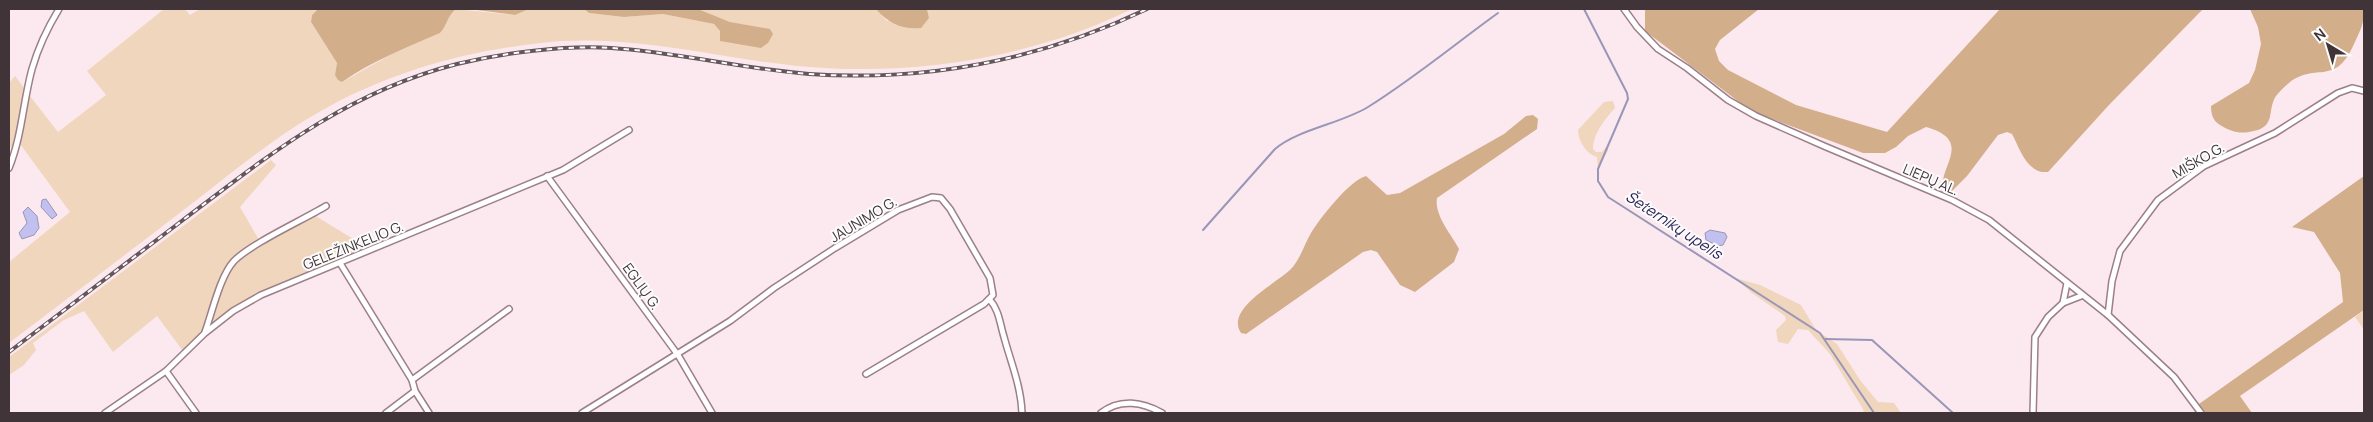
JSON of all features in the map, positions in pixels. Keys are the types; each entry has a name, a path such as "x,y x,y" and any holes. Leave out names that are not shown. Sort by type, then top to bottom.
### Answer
{"street":[{"path":"9,168 19,140 32,70 45,35 59,9"},
{"name":"LIEPŲ AL.","path":"1624,9 1636,27 1658,49 1687,68 1728,100 1756,116 1952,200 1989,220 2081,296 2108,315 2174,377 2201,413"},
{"name":"MIŠKO G.","path":"2108,315 2112,281 2120,251 2158,200 2204,166 2275,133 2338,93 2352,88 2364,91"},
{"name":"GELEŽINKELIO G.","path":"104,413 166,371 205,333 233,311 261,295 563,170 629,130"},
{"name":"EGLIŲ G.","path":"547,176 678,354 712,413"},
{"name":"JAUNIMO G.","path":"582,413 730,322 774,288 898,210 932,197 940,198 950,209 990,278 993,288 990,300"},
{"path":"205,333 226,273 234,262 247,251 326,206"},
{"path":"340,263 412,380 415,391 429,413"},
{"path":"2063,304 2067,283"},
{"path":"2033,413 2035,337 2048,317 2063,304 2081,296"},
{"path":"866,374 990,300 996,310 1014,366 1019,384 1022,413"},
{"path":"412,380 509,310"},
{"path":"166,371 196,413"},
{"path":"386,413 415,391"},
{"path":"1101,413 1112,406 1128,403 1148,406 1162,413"}],"shaded area":[{"path":"164,9 185,9 190,15 200,9 318,9 312,15 311,22 337,63 335,75 342,82 392,54 440,33 456,9 515,15 529,9 584,9 589,13 624,17 663,14 714,24 720,31 770,30 730,22 698,9 876,9 887,21 929,18 927,9 1132,9 1053,41 1011,52 926,66 840,69 797,66 669,47 606,41 541,43 486,51 432,64 354,94 294,127 9,343 9,262 70,212 20,144 30,96 58,132 106,95 87,71"},
{"path":"318,9 456,9 440,33 377,61 342,82 335,75 337,63 311,22 312,15"},
{"path":"469,9 529,9 515,15"},
{"path":"584,9 698,9 730,22 770,29 773,34 768,43 761,48 720,41 720,31 714,24 663,14 624,17 589,13"},
{"path":"876,9 927,9 929,18 921,28 902,27 885,18"},
{"path":"1645,9 1759,9 1720,40 1715,49 1719,61 1728,70 1796,105 1887,132 2000,9 2203,9 2109,105 2048,172 2041,172 2029,165 2012,134 2007,132 1998,135 1967,176 1952,191 1944,190 1943,182 1952,147 1949,140 1941,133 1926,127 1908,136 1896,147 1885,153 1863,153 1751,111 1645,31"},
{"path":"2250,9 2364,9 2363,23 2359,34 2347,57 2340,65 2333,70 2300,76 2290,82 2276,96 2268,123 2258,130 2241,133 2218,123 2213,117 2211,106 2249,83 2255,70 2261,44 2258,27"},
{"path":"15,76 25,89 13,150 9,145 9,83"},
{"path":"1613,101 1615,108 1600,127 1595,138 1593,149 1596,152 1602,152 1608,144 1608,150 1598,169 1597,157 1589,153 1583,146 1578,130 1604,102"},
{"path":"1533,115 1538,119 1537,129 1437,198 1438,211 1441,218 1459,249 1454,262 1415,292 1400,285 1377,252 1371,250 1363,252 1246,334 1241,333 1238,324 1240,315 1246,306 1290,270 1315,226 1352,184 1366,176 1387,195 1400,193 1504,134 1526,116"},
{"path":"271,160 276,165 240,207 262,245 314,215 368,248 282,282 240,303 204,329 183,351 157,316 113,352 84,311 64,320 33,343 36,350 24,365 9,375 9,357"},
{"path":"2364,176 2364,310 2240,396 2252,413 2206,413 2199,404 2343,302 2340,273 2314,232 2292,227"},
{"path":"1735,278 1760,285 1801,305 1816,330 1837,344 1860,380 1878,402 1894,403 1901,413 1864,413 1830,354 1808,330 1798,329 1788,344 1778,342 1776,330 1786,320 1785,316 1752,293"},
{"path":"2364,310 2364,330 2355,317"}],"water":[{"path":"46,199 57,215 52,219 41,207 42,200"},
{"path":"28,207 37,216 39,228 34,235 22,239 19,233 27,223 23,212"},
{"path":"1710,230 1725,233 1727,237 1723,245 1718,246 1706,240 1705,233"}],"waterway":[{"name":"Šeternikų upelis","path":"1584,9 1627,93 1628,99 1598,169 1598,181 1608,197 1820,333 1874,413"},
{"path":"1203,230 1275,149 1296,136 1345,118 1368,107 1418,73 1498,13"},
{"path":"1825,339 1872,340 1953,413"}],"railway":[{"path":"9,352 279,149 345,108 417,76 457,64 494,56 593,47 660,53 784,72 853,76 897,74 982,64 1024,54 1066,42 1107,27 1147,9"}]}
